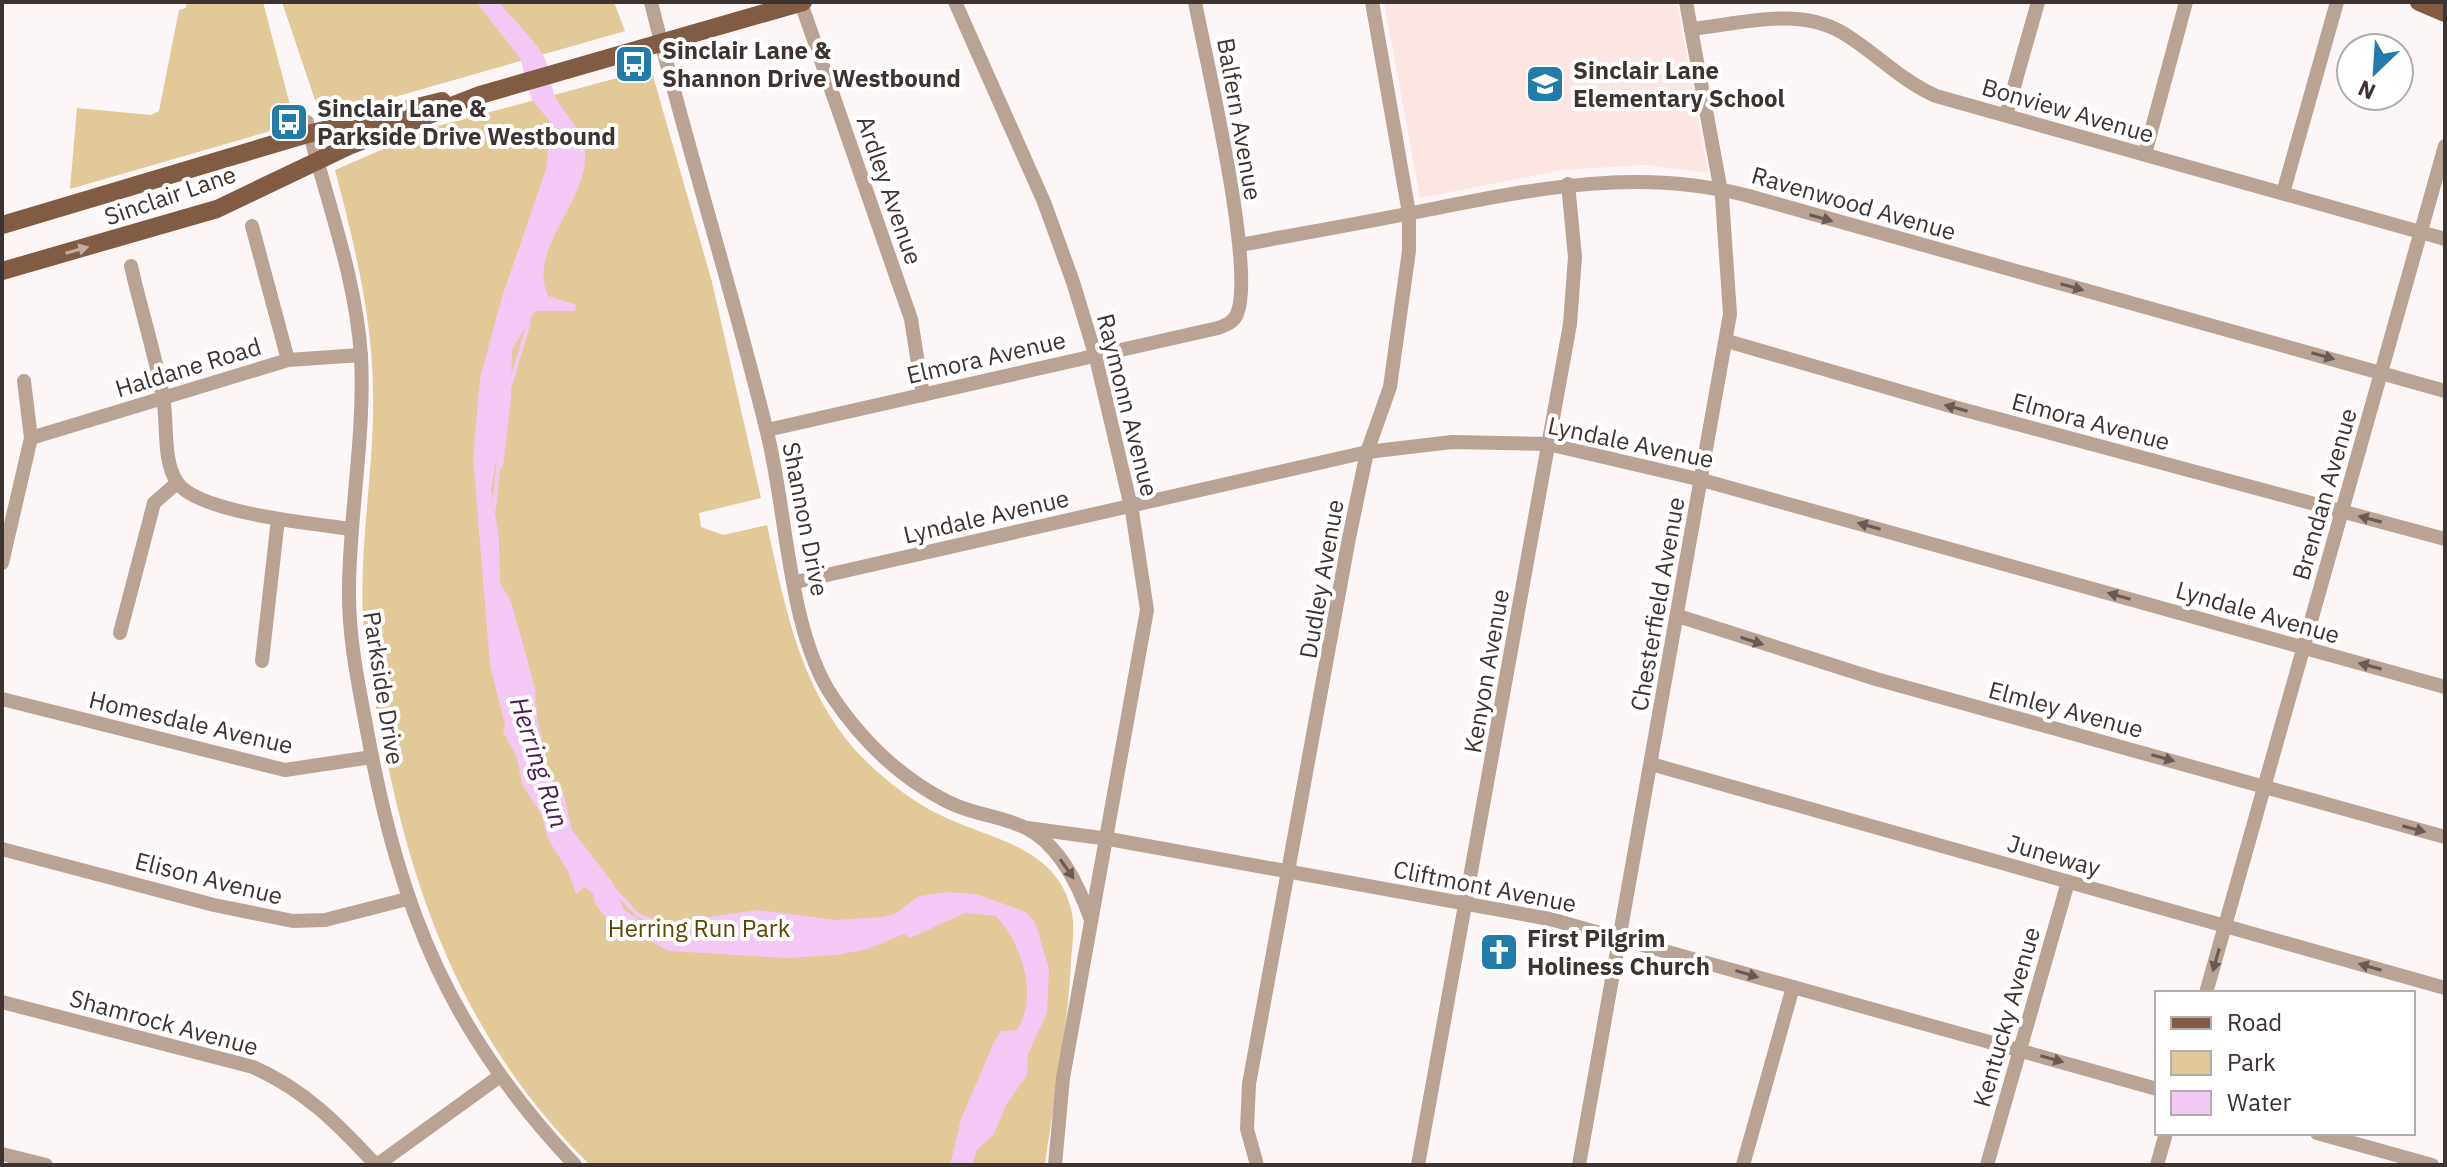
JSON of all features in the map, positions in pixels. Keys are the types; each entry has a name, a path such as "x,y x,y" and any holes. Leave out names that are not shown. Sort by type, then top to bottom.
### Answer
{"main road":[{"name":"Sinclair Lane","path":"2,271 217,209 317,161 480,95 802,2"},
{"path":"2419,2 2445,13"},
{"name":"Sinclair Lane","path":"2,225 308,128 480,95"}],"street":[{"name":"Shannon Drive","path":"651,2 767,430 815,662 830,693 877,752 916,784 947,802 1027,828 1069,870 1091,920"},
{"name":"Ardley Avenue","path":"802,2 911,319 923,395"},
{"name":"Raymonn Avenue","path":"955,2 1044,202 1095,354 1130,506 1147,610 1109,839"},
{"name":"Balfern Avenue","path":"1195,2 1240,245"},
{"name":"Dudley Avenue","path":"1257,1165 1247,1129 1246,1102 1367,452 1390,387 1409,251 1409,213 1372,2"},
{"name":"Chesterfield Avenue","path":"1579,1165 1727,341 1729,271 1720,188 1686,2"},
{"path":"2006,115 2038,2"},
{"path":"2145,154 2186,2"},
{"path":"2283,193 2337,2"},
{"name":"Bonview Avenue","path":"1691,29 1764,20 1814,21 1844,34 1913,86 2445,239"},
{"name":"Parkside Drive","path":"308,128 353,289 361,355 360,451 352,529 350,624 372,757 407,899 439,975 500,1076 575,1165"},
{"name":"Brendan Avenue","path":"2207,991 2445,146"},
{"name":"Ravenwood Avenue","path":"1240,245 1568,184 1642,179 1720,188 2445,391"},
{"name":"Kenyon Avenue","path":"1418,1165 1573,308 1575,257 1568,184"},
{"path":"252,226 288,360"},
{"name":"Elmora Avenue","path":"767,430 1218,328 1233,321 1239,308 1240,245"},
{"path":"131,266 163,398 171,465 177,483 224,507 278,519 352,529"},
{"name":"Elmora Avenue","path":"1727,341 1933,402 2445,539"},
{"name":"Haldane Road","path":"31,438 288,360 361,355"},
{"path":"2,563 31,438 24,381"},
{"name":"Lyndale Avenue","path":"796,582 1367,452 1469,440 1548,444 1702,480 2445,687"},
{"path":"120,633 154,503 177,483"},
{"path":"262,661 278,519"},
{"name":"Elmley Avenue","path":"1678,616 1862,675 2445,837"},
{"name":"Homesdale Avenue","path":"2,699 285,770 372,757"},
{"name":"Juneway","path":"1651,764 2445,988"},
{"name":"Cliftmont Avenue","path":"1027,828 1109,839 1550,919 2155,1088"},
{"path":"1055,1165 1059,1106 1091,920 1109,839"},
{"name":"Elison Avenue","path":"2,849 214,905 293,921 325,920 407,899"},
{"name":"Kentucky Avenue","path":"1987,1165 2068,882"},
{"path":"1743,1165 1793,987"},
{"name":"Shamrock Avenue","path":"2,1002 272,1075 318,1105 377,1165"},
{"path":"377,1165 500,1076"},
{"path":"2157,1165 2165,1135"},
{"path":"2324,1135 2432,1165"},
{"path":"2,1154 46,1165"}],"shaded area":[{"name":"Sinclair Lane Elementary School","path":"1384,2 1677,2 1708,173 1646,165 1562,170 1420,198"}],"green space":[{"path":"187,2 263,2 295,124 70,189 77,108 151,115 159,111 179,10 186,8"},
{"path":"282,2 614,2 625,31 321,118"},
{"name":"Herring Run Park","path":"651,69 712,282 761,498 699,513 701,527 723,535 767,525 788,615 808,673 837,727 866,761 927,808 1019,848 1037,859 1052,872 1064,890 1072,913 1073,937 1064,1038 1045,1165 590,1165 549,1121 513,1075 482,1027 434,925 399,814 367,653 362,590 372,447 372,362 361,279 335,170 434,127"}],"water":[{"name":"Herring Run","path":"476,2 499,2 536,45 545,59 561,107 579,131 585,153 578,189 545,260 544,278 548,296 577,305 575,311 535,311 512,350 511,400 503,466 500,469 496,462 491,489 499,539 500,583 511,601 535,688 537,718 551,781 564,796 572,830 613,883 624,910 657,931 679,921 758,910 837,920 881,917 895,914 919,896 947,892 976,894 1026,912 1035,922 1049,969 1047,1013 1028,1054 1027,1075 1006,1105 994,1134 977,1150 972,1165 945,1165 951,1161 961,1119 994,1042 1001,1031 1017,1030 1027,1001 1020,955 996,916 965,913 910,938 904,934 868,949 836,955 787,958 669,951 605,916 595,904 593,894 584,887 576,894 568,871 548,839 542,816 522,784 517,757 503,732 505,725 490,665 473,458 480,378 502,297 546,169 549,142 557,136 556,129 532,100 520,58"}],"waterway":[{"name":"Herring Run","path":"510,386 529,322"},
{"name":"Herring Run","path":"494,509 499,458"},
{"name":"Herring Run","path":"614,890 638,915 672,930"}],"place":[{"name":"Sinclair Lane & Shannon Drive Westbound","path":"634,64"},
{"name":"Sinclair Lane Elementary School","path":"1545,84"},
{"name":"Sinclair Lane & Parkside Drive Westbound","path":"289,122"},
{"name":"First Pilgrim Holiness Church","path":"1499,952"}]}
